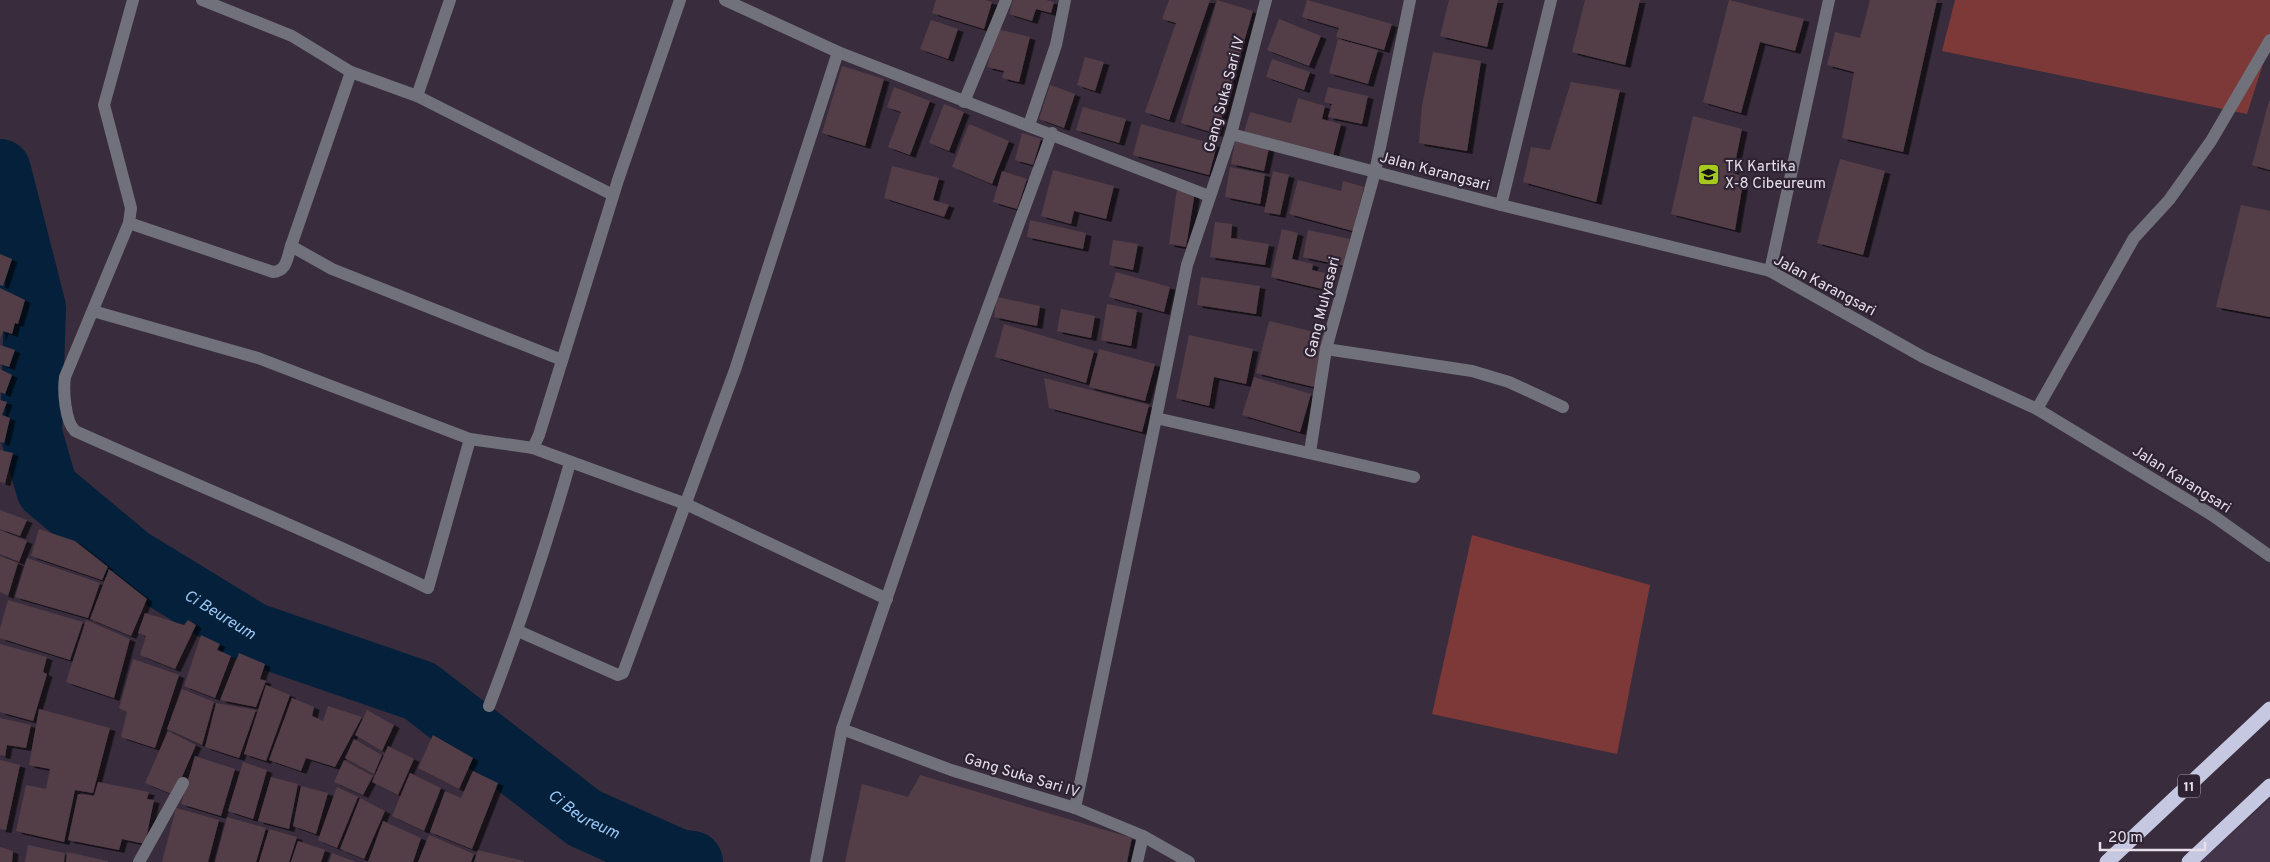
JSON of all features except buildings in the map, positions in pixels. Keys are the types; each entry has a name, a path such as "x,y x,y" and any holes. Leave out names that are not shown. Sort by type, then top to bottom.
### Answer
{"highway":[{"name":"11","path":"2107,862 2270,709"},
{"path":"2189,862 2270,786"}],"street":[{"path":"133,0 104,105 131,208 129,223 64,383 69,423 75,431 210,492 351,550 428,588 470,439"},
{"path":"202,0 292,36 350,72 417,96 613,195"},
{"path":"417,96 450,0"},
{"path":"533,448 613,195 680,0"},
{"path":"724,0 838,52 964,102 1052,133 1209,196"},
{"path":"964,102 1006,0"},
{"path":"1029,125 1056,45 1066,0"},
{"name":"Gang Suka Sari IV","path":"1074,808 1187,265 1231,134 1266,0"},
{"name":"Gang Mulyasari","path":"1310,452 1326,349 1375,172 1410,0"},
{"path":"1501,205 1551,0"},
{"path":"1770,272 1828,0"},
{"path":"2037,410 2134,238 2169,200 2210,141 2270,40"},
{"path":"518,631 618,675 623,673 735,370 838,52"},
{"path":"129,223 273,272 280,271 284,268 350,72"},
{"path":"816,862 842,729 957,392 1052,133"},
{"name":"Jalan Karangsari","path":"1231,134 1501,205 1770,272 1923,357 2037,410 2212,515 2270,556"},
{"path":"291,246 332,269 562,360"},
{"path":"92,311 258,358 470,439 533,448 686,504 887,599"},
{"path":"1326,349 1472,371 1510,382 1563,407"},
{"path":"1156,418 1414,477"},
{"path":"489,706 518,631 546,548 570,463"},
{"name":"Gang Suka Sari IV","path":"842,729 951,770 1074,808 1143,836 1188,862"},
{"path":"139,862 183,783"},
{"path":"1137,862 1143,836"}],"shaded area":[{"path":"1955,0 2270,0 2270,42 2247,114 1942,51"},
{"path":"1472,535 1650,585 1617,754 1432,714"},
{"path":"2270,799 2270,862 2200,862"}],"waterway":[{"name":"Ci Beureum","path":"0,170 35,308 31,433 47,489 131,559 252,633 420,691 584,818 678,860 692,862"}],"place":[{"name":"TK Kartika X-8 Cibeureum","path":"1709,175"}]}
